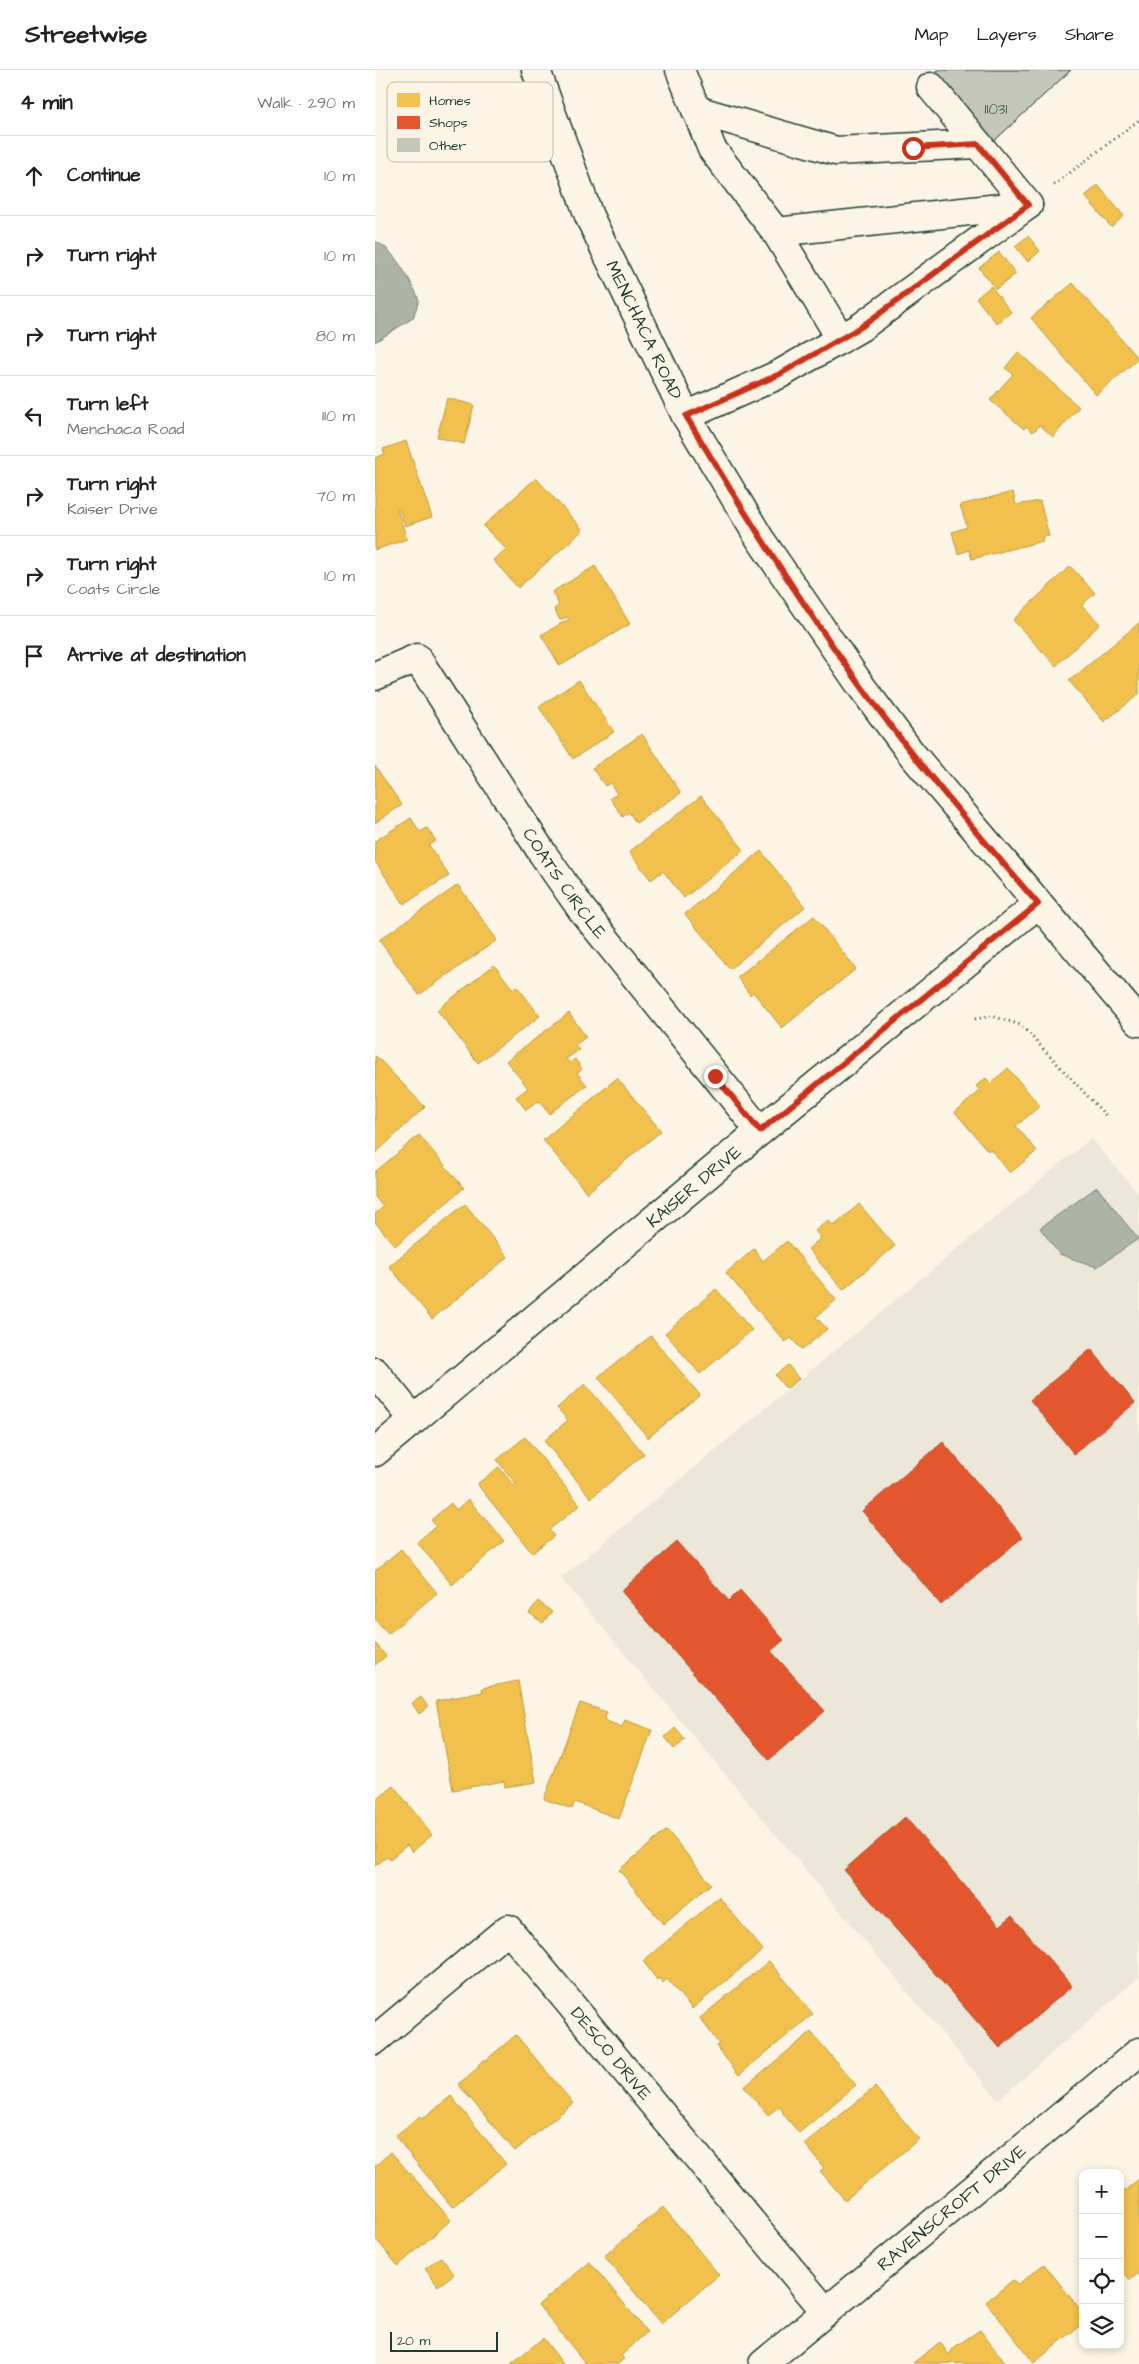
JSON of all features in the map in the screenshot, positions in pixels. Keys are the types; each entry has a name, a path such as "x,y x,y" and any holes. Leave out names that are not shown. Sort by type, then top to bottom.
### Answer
{"street":[{"name":"MENCHACA ROAD","path":"536,70 540,82"},
{"path":"681,70 712,149 776,232 841,339"},
{"path":"931,87 1028,205"},
{"path":"696,110 836,151 978,144"},
{"name":"MENCHACA ROAD","path":"553,117 589,216 686,416 760,539 861,686 911,753 1139,1022"},
{"path":"686,416 780,374 861,327 1028,205"},
{"path":"776,232 1028,205"},
{"name":"COATS CIRCLE","path":"375,676 417,658 543,854 582,910 760,1131"},
{"name":"KAISER DRIVE","path":"375,1452 760,1131 1038,904"},
{"path":"375,1372 414,1420"},
{"name":"DESCO DRIVE","path":"375,2040 508,1929 825,2312"},
{"name":"RAVENSCROFT DRIVE","path":"763,2364 1139,2052"}],"path":[{"path":"1028,205 1139,120"},
{"path":"975,1019 992,1016 1021,1025 1108,1118"}],"shaded area":[{"path":"375,242 381,244 395,258 419,300 413,318 375,342"},
{"path":"1091,1138 1139,1194 1139,1977 998,2100 561,1578"},
{"path":"1097,1187 1138,1239 1097,1267 1059,1254 1040,1228"}],"building: Homes":[{"path":"1098,185 1124,216 1111,227 1085,196"},
{"path":"1028,236 1040,251 1028,262 1015,246"},
{"path":"999,252 1016,274 996,289 979,268"},
{"path":"1073,283 1138,359 1096,395 1031,318"},
{"path":"991,286 1011,312 997,324 976,298"},
{"path":"1018,352 1079,407 1053,437 1040,425 1033,432 1026,426 1024,429 990,400 1013,374 1005,368"},
{"path":"447,398 474,405 464,444 437,437"},
{"path":"406,441 432,517 405,526 399,509 397,509 407,539 375,550 375,458 385,454 383,449"},
{"path":"536,478 583,530 518,588 493,560 506,549 483,526"},
{"path":"1013,492 1016,505 1040,501 1049,536 1042,537 1043,541 972,559 969,550 958,554 952,532 967,527 960,505"},
{"path":"595,566 630,624 560,666 541,635 569,619 567,617 560,620 554,609 559,605 552,592"},
{"path":"1070,566 1095,593 1082,605 1100,624 1056,666 1013,620"},
{"path":"1139,623 1139,694 1104,722 1069,681"},
{"path":"579,680 614,732 573,759 539,707"},
{"path":"642,734 681,793 636,823 629,812 623,817 610,798 617,794 610,783 605,786 592,768"},
{"path":"375,766 402,805 375,823"},
{"path":"701,796 744,850 684,898 663,871 651,880 629,852"},
{"path":"411,818 420,832 427,828 436,841 429,845 449,876 404,904 375,861 375,841"},
{"path":"761,851 805,907 730,969 685,914"},
{"path":"458,885 497,940 419,995 379,940"},
{"path":"814,916 856,969 782,1028 753,992 750,995 737,977"},
{"path":"494,965 513,989 517,986 540,1016 478,1063 437,1010"},
{"path":"569,1013 586,1037 575,1045 579,1050 566,1059 570,1063 575,1059 582,1069 577,1073 587,1085 549,1114 539,1101 526,1110 516,1097 528,1088 506,1061"},
{"path":"375,1057 425,1107 375,1154"},
{"path":"1008,1068 1040,1106 1016,1126 1037,1151 1010,1173 990,1149 988,1151 955,1112 980,1091 976,1086 986,1078 991,1083"},
{"path":"617,1078 661,1131 587,1193 543,1140"},
{"path":"419,1135 464,1188 395,1246 375,1222 375,1214 383,1207 375,1197 375,1172"},
{"path":"465,1204 508,1257 432,1319 389,1266"},
{"path":"859,1204 895,1246 843,1290 808,1249 821,1238 815,1231 828,1220 834,1226"},
{"path":"787,1241 836,1300 816,1317 827,1329 802,1350 791,1338 785,1342 726,1273 754,1249 763,1261"},
{"path":"716,1289 752,1330 700,1374 665,1333"},
{"path":"651,1336 700,1395 648,1438 598,1377"},
{"path":"788,1365 799,1379 786,1389 775,1375"},
{"path":"585,1384 644,1454 591,1498 544,1441 568,1420 557,1408"},
{"path":"525,1437 580,1505 549,1530 554,1536 532,1553 477,1484 499,1467 514,1486 516,1484 497,1460"},
{"path":"468,1499 504,1541 452,1585 417,1542 436,1526 431,1520 451,1503 456,1510"},
{"path":"401,1549 437,1593 388,1634 375,1619 375,1571"},
{"path":"538,1601 552,1612 543,1623 529,1613"},
{"path":"375,1643 386,1656 375,1665"},
{"path":"518,1681 536,1782 505,1787 504,1781 453,1790 436,1701 483,1692 482,1688"},
{"path":"421,1697 428,1707 419,1714 412,1703"},
{"path":"580,1703 607,1712 604,1720 622,1727 625,1720 652,1730 619,1819 575,1802 572,1809 544,1799"},
{"path":"675,1728 685,1740 674,1749 665,1737"},
{"path":"394,1786 432,1835 412,1852 407,1845 390,1859 388,1856 375,1866 375,1801"},
{"path":"667,1830 711,1884 663,1924 619,1870"},
{"path":"719,1897 763,1950 692,2009 667,1979 663,1983 659,1978 657,1980 643,1961"},
{"path":"769,1961 813,2014 739,2075 716,2046 719,2044 700,2018"},
{"path":"811,2032 856,2085 799,2133 784,2115 780,2106 768,2115 744,2087"},
{"path":"516,2035 573,2103 515,2151 458,2084 479,2067 478,2065 484,2059 485,2061"},
{"path":"875,2087 919,2139 845,2200 820,2171 824,2168 805,2144"},
{"path":"451,2096 506,2164 452,2207 395,2136 420,2116 422,2119"},
{"path":"391,2152 451,2220 398,2266 375,2238 375,2166"},
{"path":"1139,2179 1139,2273 1130,2280 1124,2272 1124,2191"},
{"path":"663,2207 719,2275 661,2324 604,2256"},
{"path":"441,2257 454,2274 438,2286 425,2269"},
{"path":"590,2262 647,2332 621,2356 624,2359 618,2364 586,2364 538,2305"},
{"path":"1044,2264 1079,2308 1079,2326 1034,2363 986,2302 1013,2280 1017,2285"},
{"path":"980,2330 1006,2364 913,2363 940,2342 949,2355 953,2348"},
{"path":"543,2338 563,2364 511,2364"}],"building: Shops":[{"path":"1091,1349 1135,1403 1074,1454 1030,1400"},
{"path":"943,1442 1023,1537 941,1605 862,1511"},
{"path":"677,1542 729,1601 740,1590 784,1640 771,1651 825,1711 769,1760 621,1591"},
{"path":"905,1817 1000,1926 1012,1916 1072,1986 1000,2048 844,1870"}],"building: Other":[{"path":"938,70 1071,70 993,142 932,75"}],"route":[{"path":"715,1076 760,1131 1038,904 911,753 861,686 760,539 686,416 780,374 861,327 1028,205 978,144 913,148"}]}
